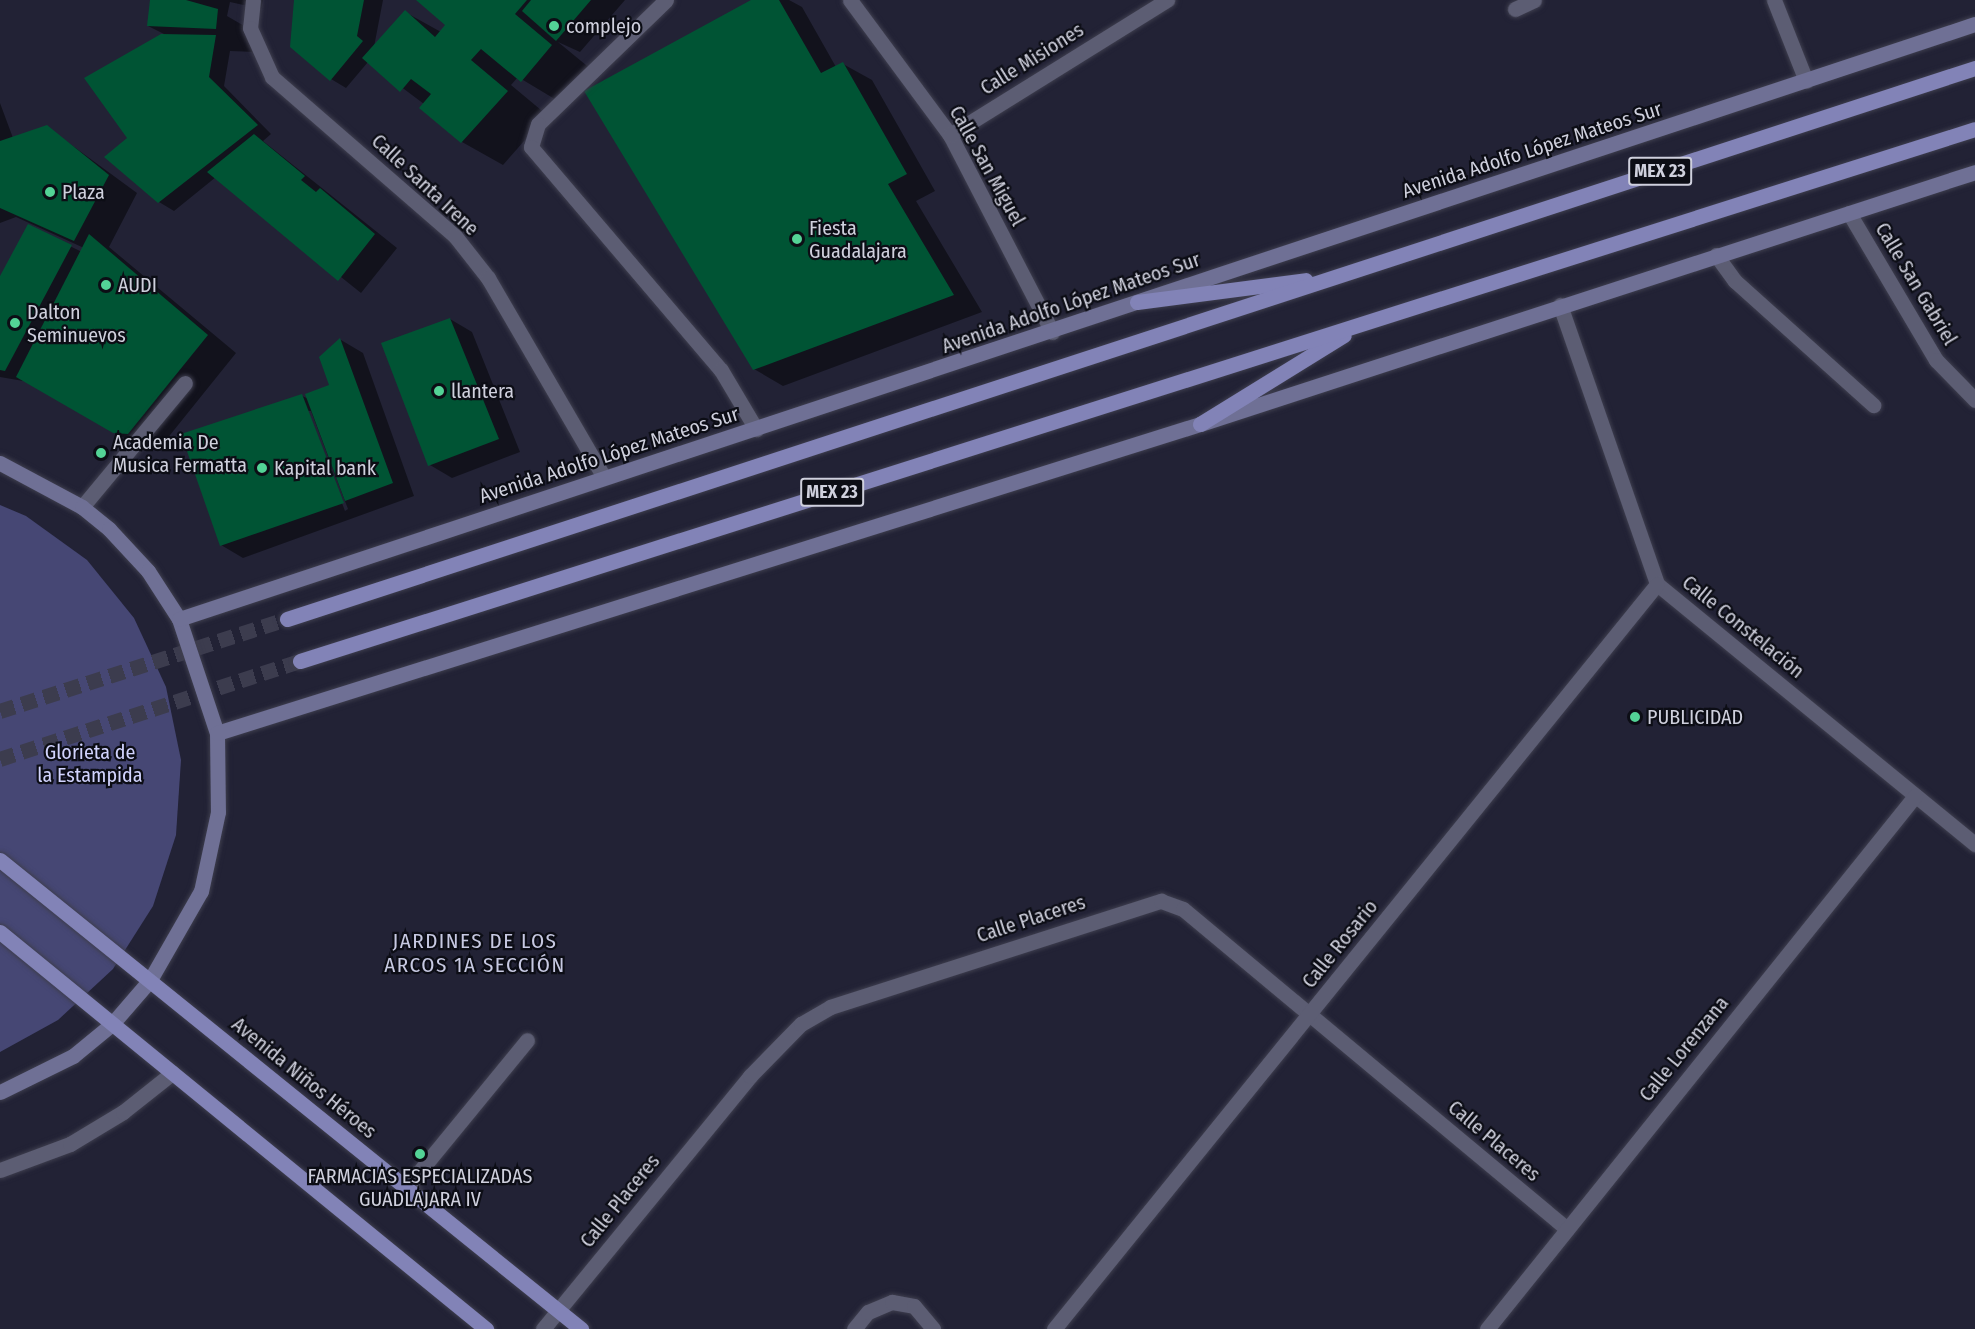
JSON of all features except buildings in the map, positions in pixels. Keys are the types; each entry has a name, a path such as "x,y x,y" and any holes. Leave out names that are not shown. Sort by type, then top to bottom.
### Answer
{"main road":[{"name":"Avenida Adolfo López Mateos Sur","path":"179,619 604,477 1052,332 1975,24"},
{"name":"MEX 23","path":"286,619 1975,68"},
{"name":"MEX 23","path":"300,661 1975,129"},
{"path":"217,732 1200,424 1560,305 1975,172"},
{"path":"1137,302 1345,274"},
{"path":"1200,424 1365,323"},
{"path":"0,464 82,507 148,571 179,619 217,732 218,812 201,891 150,980 112,1024 73,1056 0,1092"},
{"name":"Avenida Niños Héroes","path":"0,860 581,1329"},
{"path":"0,932 486,1329"}],"street":[{"name":"Calle Santa Irene","path":"253,0 250,28 272,76 455,236 488,278 604,477"},
{"path":"666,0 538,124 531,147 720,370 756,429"},
{"name":"Calle San Miguel","path":"850,0 950,135 1052,332"},
{"name":"Calle Misiones","path":"950,135 1167,0"},
{"path":"1515,9 1534,0"},
{"path":"1774,0 1806,81"},
{"name":"Calle San Gabriel","path":"1849,213 1936,360 1975,400"},
{"path":"1716,255 1736,281 1873,405"},
{"name":"Calle Constelación","path":"1560,305 1657,584 1975,844"},
{"path":"82,507 185,383"},
{"name":"Calle Rosario","path":"1054,1329 1657,584"},
{"name":"Calle Lorenzana","path":"1487,1329 1915,796"},
{"name":"Calle Placeres","path":"543,1329 756,1068 801,1024 830,1007 1161,901 1183,909 1567,1229"},
{"path":"406,1188 526,1040"},
{"path":"0,1170 70,1144 123,1112 172,1073"},
{"path":"854,1329 868,1312 892,1302 914,1306 933,1329"}],"green space":[{"name":"Glorieta de la Estampida","path":"0,505 26,516 87,560 134,618 166,687 181,760 176,835 153,906 113,969 58,1020 0,1052"}],"tunnel":[{"path":"0,711 287,619"},
{"path":"0,759 300,661"}],"place":[{"name":"complejo","path":"554,26"},
{"name":"Plaza","path":"50,192"},
{"name":"Fiesta Guadalajara","path":"797,239"},
{"name":"AUDI","path":"106,285"},
{"name":"Dalton Seminuevos","path":"15,323"},
{"name":"llantera","path":"439,391"},
{"name":"Academia De Musica Fermatta","path":"101,453"},
{"name":"Kapital bank","path":"262,468"},
{"name":"PUBLICIDAD","path":"1635,717"},
{"name":"FARMACIAS ESPECIALIZADAS GUADLAJARA IV","path":"420,1154"}],"district":[{"name":"JARDINES DE LOS ARCOS 1A SECCIÓN","path":"475,953"}]}
